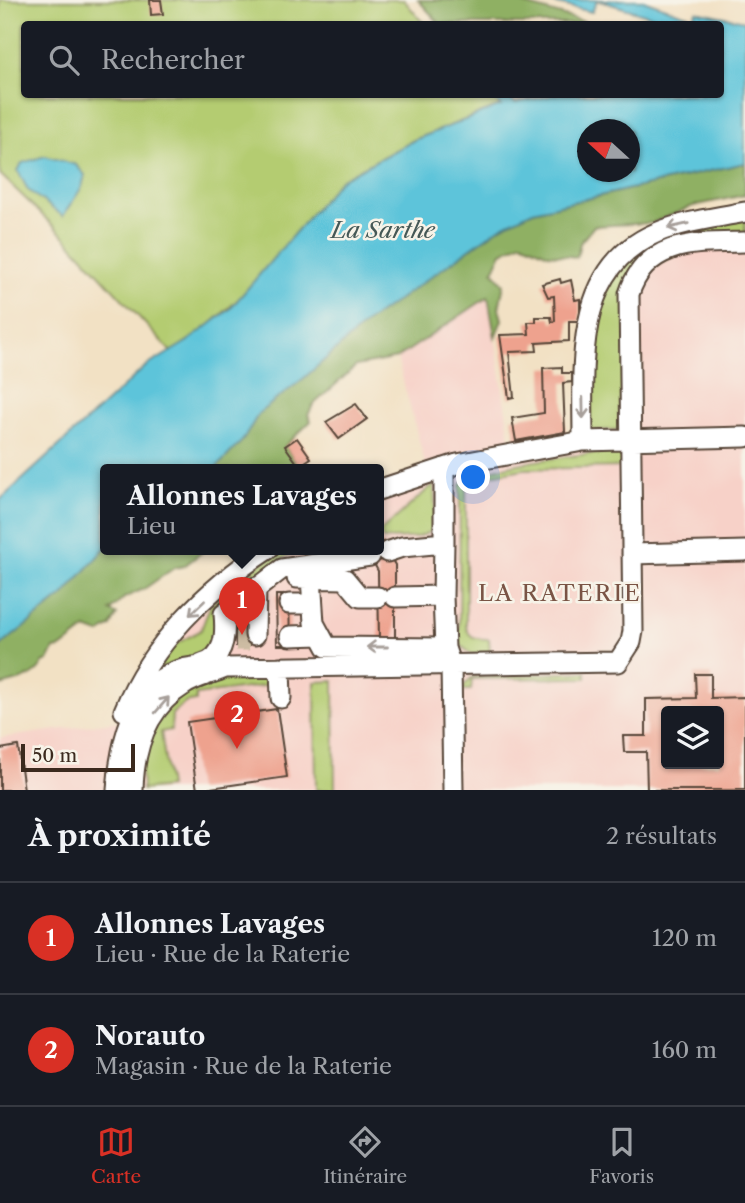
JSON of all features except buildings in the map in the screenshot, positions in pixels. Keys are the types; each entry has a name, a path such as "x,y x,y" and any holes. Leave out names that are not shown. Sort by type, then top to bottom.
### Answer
{"street":[{"path":"583,440 582,375 586,335 596,291 604,275 621,255 655,233 745,212"},
{"path":"311,577 314,623 327,647 448,657 618,662 631,642 633,631 629,294 634,279 646,262 677,247 745,242"},
{"path":"384,488 444,468 583,440 745,437"},
{"path":"444,468 443,597 453,790"},
{"path":"384,552 402,547 444,543"},
{"path":"632,554 745,551"},
{"path":"119,788 112,752 123,714 151,659 220,586 260,555"},
{"path":"239,635 224,614 260,590 282,569 372,555"},
{"path":"260,590 311,577 345,579 360,597 443,597"},
{"path":"260,590 283,604 312,604"},
{"path":"119,788 127,733 149,689 172,670 202,664 214,658 239,635 260,590"},
{"path":"239,635 320,635"},
{"path":"202,664 225,668 280,667 448,657"},
{"path":"280,667 281,698"},
{"path":"119,788 141,737 157,709 186,683 225,668"}],"shaded area":[{"path":"745,212 745,790 0,790 0,738 120,721 151,659 262,555 384,555 384,488 427,471 397,358 489,297 512,452 583,441 595,291"}],"green space":[{"path":"0,0 404,0 422,21 21,21 21,98 494,98 502,105 414,140 340,180 242,296 204,330 171,352 67,239 0,174"},
{"path":"418,0 509,0 582,21 437,21"},
{"path":"745,163 745,195 693,206 652,223 594,226 580,243 577,257 548,254 522,242 502,252 493,271 504,284 499,308 502,320 495,337 488,297 397,358 356,366 313,405 308,415 311,421 285,446 296,464 220,464 243,440 259,413 304,378 367,322 502,226 533,211"},
{"path":"745,214 745,234 695,243 634,279 632,429 583,431 589,313 640,241"},
{"path":"625,450 625,467 524,469 473,478 466,483 466,626 469,634 489,639 490,654 591,652 591,655 471,654 459,644 460,486 470,478 487,471 563,457"},
{"path":"434,484 436,526 431,531 419,536 384,539 384,528"},
{"path":"100,554 198,555 184,566 174,568 144,589 124,598 110,611 117,615 111,626 99,634 86,629 61,648 54,649 48,661 31,676 0,686 0,646 63,596"},
{"path":"274,555 288,555 219,607 214,649 188,661 160,668 151,674 165,650 201,630 210,606 255,567"},
{"path":"586,672 586,678 472,679 471,690 460,690 472,677"},
{"path":"222,678 268,678 269,685 196,695 196,701 185,703 172,714 171,730 161,732 169,787 142,790 141,770 153,727 184,691"},
{"path":"334,681 335,790 316,790 315,682"}],"water":[{"path":"540,0 597,0 592,12"},
{"name":"La Sarthe","path":"597,0 643,0 690,16 694,16 696,11 745,21 745,163 533,211 502,226 367,322 304,378 259,413 243,440 220,464 100,464 100,554 63,596 0,646 0,500 145,367 188,341 230,309 340,180 414,140 501,106 493,98 509,98 515,103 539,98 724,98 724,21 668,21"},
{"path":"45,156 76,165 85,175 82,187 63,216 28,190 18,171 22,163"}],"tunnel":[{"path":"236,641 249,641"}],"place":[{"name":"Allonnes Lavages","path":"242,635"},
{"name":"Norauto","path":"237,749"}],"district":[{"name":"LA RATERIE","path":"560,593"}]}
